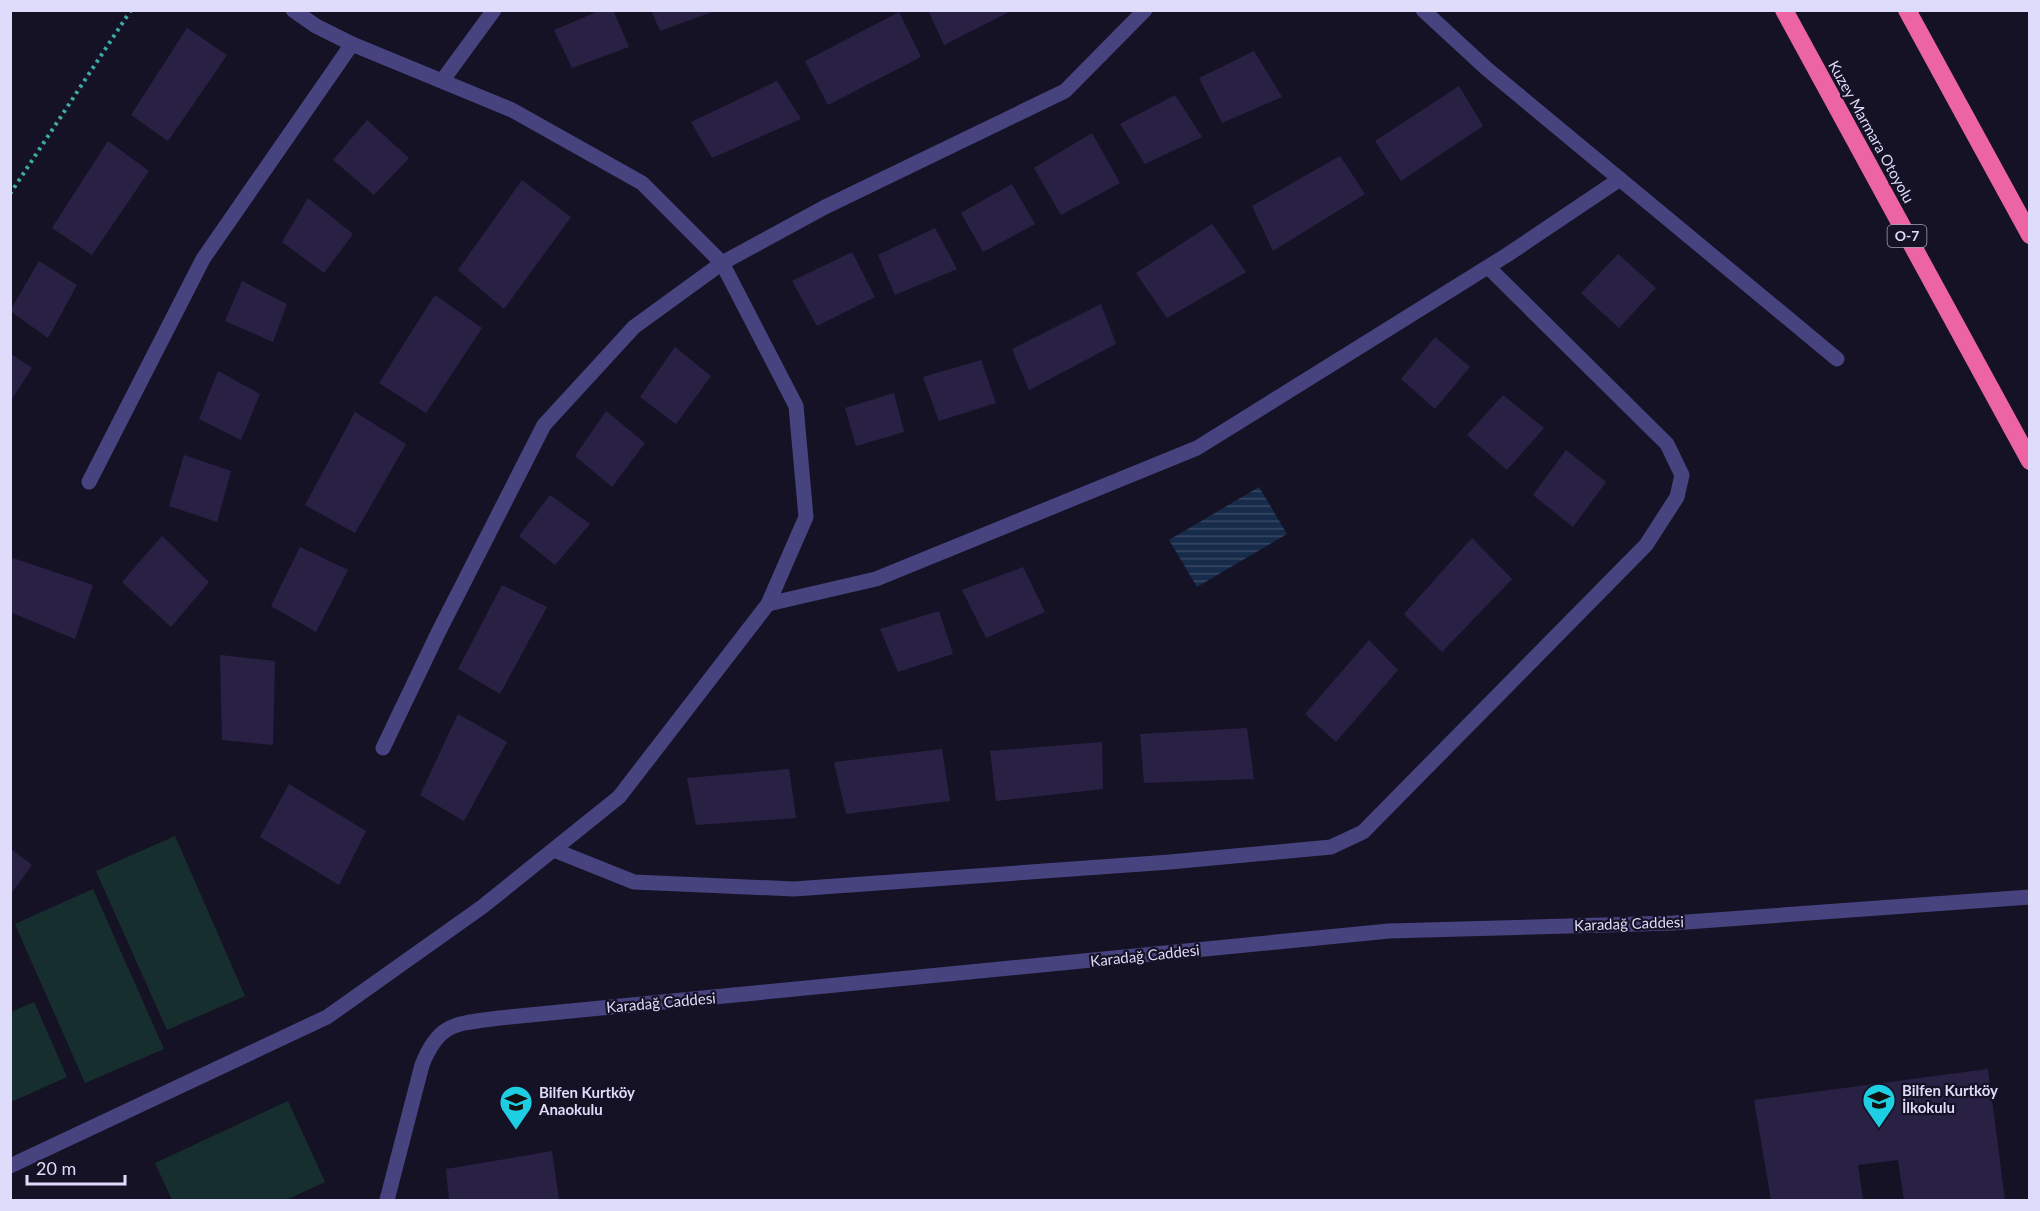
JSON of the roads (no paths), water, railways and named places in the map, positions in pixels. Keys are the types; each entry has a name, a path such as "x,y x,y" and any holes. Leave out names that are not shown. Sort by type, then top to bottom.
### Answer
{"highway":[{"name":"Kuzey Marmara Otoyolu","path":"1785,10 2030,460"},
{"path":"1907,10 2030,235"}],"street":[{"path":"10,1166 327,1017 482,907 620,797 768,604 806,517 796,406 722,263 642,183 512,110 352,44 316,26 293,10"},
{"path":"442,81 494,10"},
{"path":"383,748 438,633 544,425 634,327 722,263 825,207 1065,91 1145,10"},
{"path":"1423,10 1487,69 1837,359"},
{"path":"89,482 202,259 352,44"},
{"path":"768,604 876,579 1197,448 1488,267 1620,179"},
{"path":"554,850 634,882 794,889 1170,862 1331,847 1363,832 1646,545 1677,497 1682,475 1667,444 1488,267"},
{"name":"Karadağ Caddesi","path":"387,1200 422,1065 428,1050 440,1033 463,1023 1389,931 1673,922 2030,897"}],"water":[{"path":"1259,487 1287,534 1197,587 1169,540"}],"place":[{"name":"Bilfen Kurtköy İlkokulu","path":"1879,1129"},
{"name":"Bilfen Kurtköy Anaokulu","path":"516,1131"}]}
